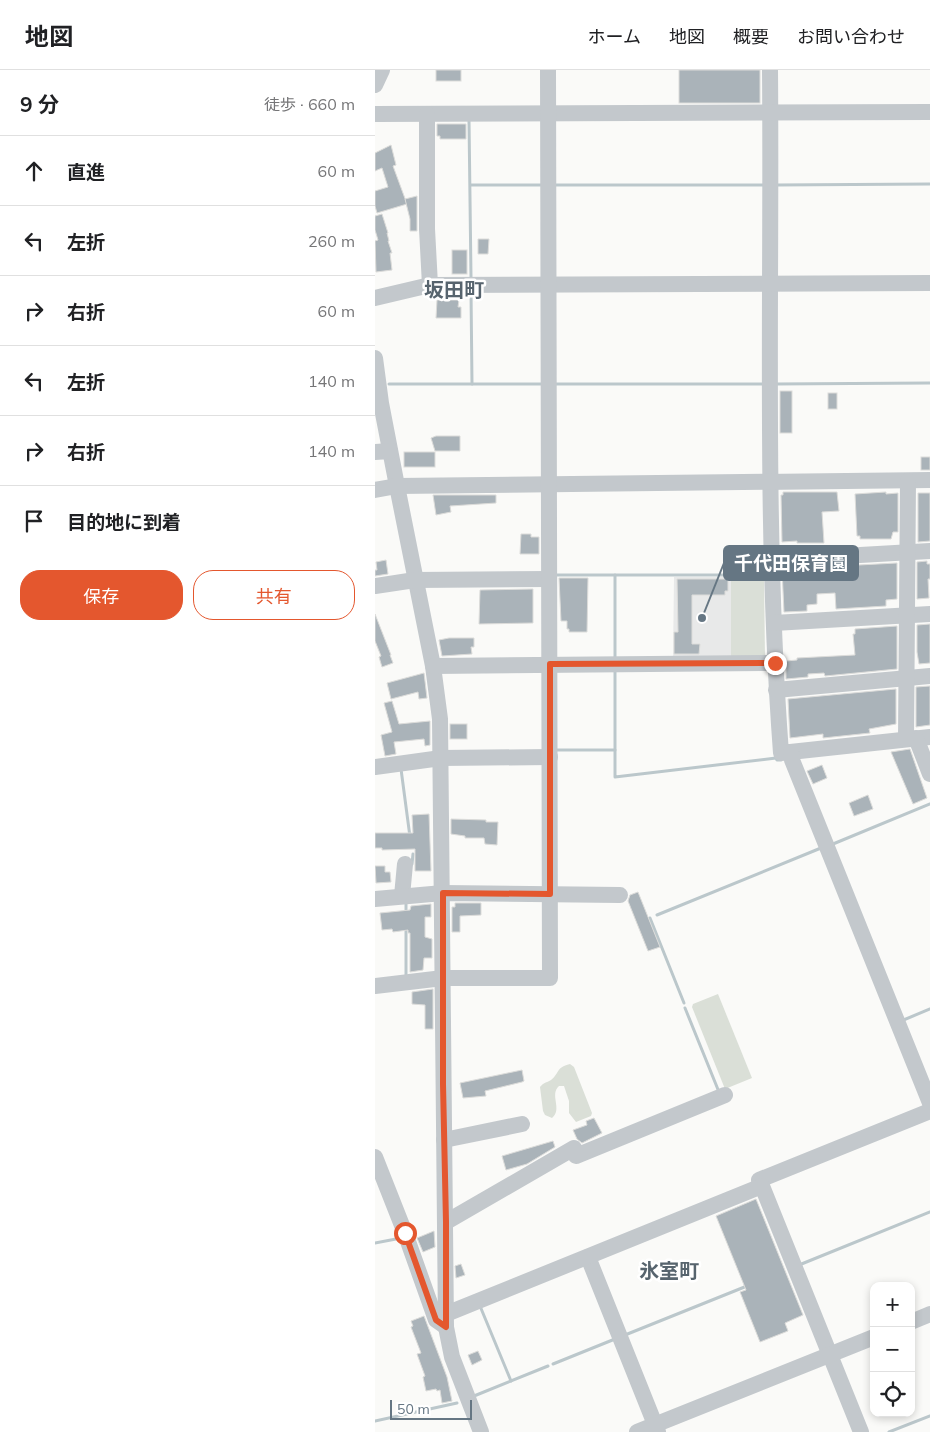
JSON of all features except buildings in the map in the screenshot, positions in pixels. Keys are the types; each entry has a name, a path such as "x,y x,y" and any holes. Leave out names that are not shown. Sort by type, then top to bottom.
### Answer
{"street":[{"path":"375,84 382,70"},
{"path":"375,986 443,978 550,978 548,70"},
{"path":"770,70 771,483 775,663 781,753 917,738"},
{"path":"375,114 930,112"},
{"path":"427,114 427,229 430,285"},
{"path":"375,298 430,285 549,283 930,283"},
{"path":"375,358 383,452 397,486 433,666 440,719 446,1320 453,1357 481,1432"},
{"path":"375,490 397,486 549,483 771,483 930,480"},
{"path":"908,481 907,678 917,738 930,774"},
{"path":"773,560 930,551"},
{"path":"375,586 415,580 549,579"},
{"path":"775,623 930,614"},
{"path":"433,666 775,663"},
{"path":"776,690 930,676"},
{"path":"791,752 792,760 930,1104"},
{"path":"375,767 441,758 550,757"},
{"path":"402,896 405,864"},
{"path":"375,900 443,893 620,894"},
{"path":"446,1222 574,1148 576,1156 725,1095"},
{"path":"759,1180 930,1111"},
{"path":"444,1140 522,1124"},
{"path":"375,1156 436,1320 446,1320 588,1256 762,1186 861,1432"},
{"path":"588,1256 657,1428"},
{"path":"915,1320 930,1314"},
{"path":"637,1432 657,1428 870,1339"}],"shaded area":[{"path":"674,577 731,577 731,659 673,659"},
{"path":"731,577 764,577 765,659 731,659"},
{"path":"718,994 752,1078 725,1089 692,1007 693,1004"},
{"path":"570,1064 574,1067 592,1113 591,1116 576,1122 569,1113 569,1101 564,1086 559,1086 556,1090 556,1110 552,1118 545,1115 543,1111 540,1087 551,1080 562,1067"}],"waterway":[{"path":"469,120 471,277"},
{"path":"776,185 930,184"},
{"path":"471,185 542,185"},
{"path":"554,185 763,185"},
{"path":"471,291 472,384"},
{"path":"775,384 930,383"},
{"path":"389,384 541,384"},
{"path":"555,384 765,384"},
{"path":"555,575 766,575"},
{"path":"615,575 615,659"},
{"path":"615,670 615,777 776,758 781,760"},
{"path":"555,750 615,750"},
{"path":"401,769 410,837"},
{"path":"833,844 930,804"},
{"path":"657,915 821,848"},
{"path":"412,864 413,854"},
{"path":"406,903 406,914"},
{"path":"650,918 684,1003"},
{"path":"406,928 406,976"},
{"path":"685,1008 719,1092"},
{"path":"901,1021 930,1009"},
{"path":"799,1265 930,1212"},
{"path":"375,1243 396,1239"},
{"path":"625,1335 747,1286"},
{"path":"480,1306 511,1381"},
{"path":"553,1364 615,1339"},
{"path":"474,1396 548,1366"},
{"path":"375,1421 457,1403"},
{"path":"889,1432 930,1416"}],"place":[{"name":"千代田保育園","path":"702,618"}],"district":[{"name":"坂田町","path":"454,289"},
{"name":"氷室町","path":"669,1270"}],"route":[{"path":"405,1233 436,1320 446,1327 443,893 550,894 550,664 775,663"}]}
